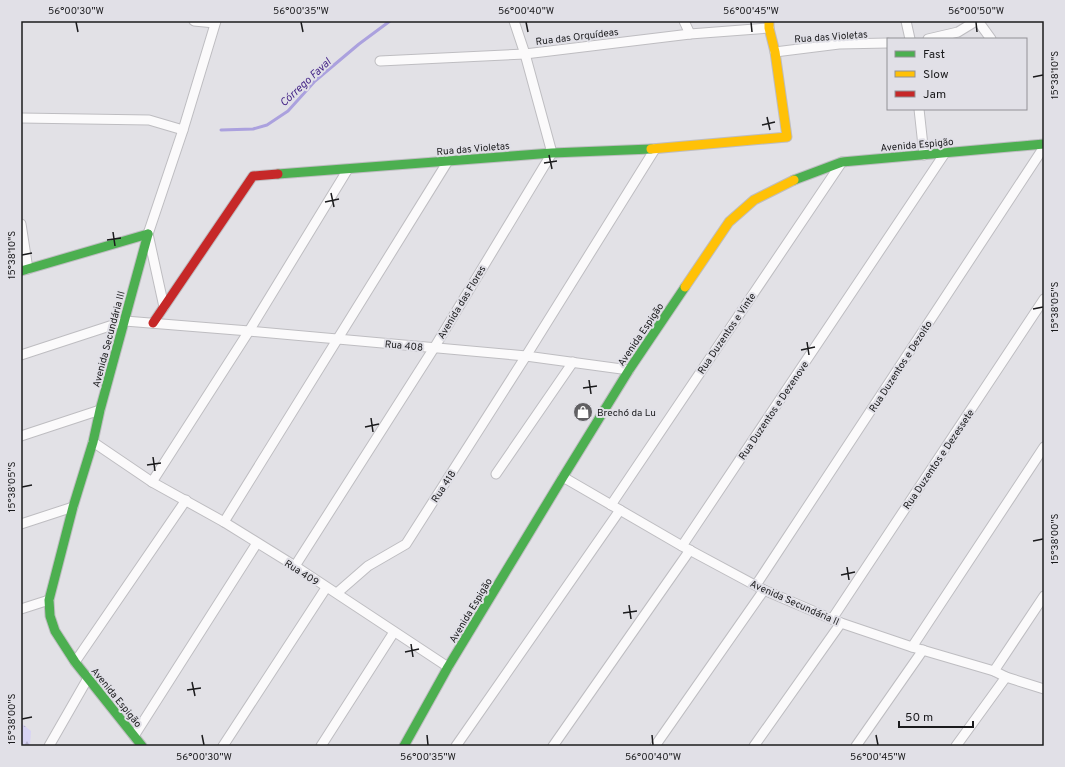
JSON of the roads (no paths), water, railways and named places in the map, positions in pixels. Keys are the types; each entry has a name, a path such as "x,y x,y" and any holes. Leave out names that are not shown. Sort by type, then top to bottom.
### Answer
{"street":[{"path":"194,21 215,22"},
{"path":"514,21 525,54 552,153"},
{"path":"684,21 690,34"},
{"path":"906,21 910,38"},
{"path":"932,38 958,32 977,21 990,38"},
{"name":"Avenida Secundária III","path":"75,662 55,631 50,616 49,600 72,507 93,442 100,410 148,234 183,130 215,22"},
{"name":"Rua das Orquídeas","path":"380,61 525,54 769,24"},
{"name":"Rua das Violetas","path":"153,323 253,176 552,153 654,149 787,136 775,52 769,24"},
{"name":"Rua das Violetas","path":"775,52 839,44 887,43"},
{"path":"919,110 924,155"},
{"path":"21,118 148,120 183,130"},
{"name":"Avenida Espigão","path":"404,746 448,667 562,477 629,370 728,222 754,200 798,178 842,162 1044,144"},
{"name":"Rua Duzentos e Dezoito","path":"756,585 1044,147"},
{"name":"Rua 418","path":"336,593 368,566 406,544 526,356 654,149"},
{"name":"Avenida das Flores","path":"295,566 434,348 552,153"},
{"name":"Rua Duzentos e Dezenove","path":"553,746 686,548 945,153"},
{"path":"224,522 448,161"},
{"name":"Rua Duzentos e Vinte","path":"611,505 842,162"},
{"path":"152,482 249,331 348,169"},
{"path":"21,224 25,270 148,234 164,307"},
{"name":"Rua Duzentos e Dezessete","path":"832,619 1044,299"},
{"path":"21,355 125,321"},
{"name":"Rua 408","path":"125,321 526,356 629,370"},
{"path":"496,474 573,362"},
{"path":"21,436 100,410"},
{"name":"Rua 409","path":"93,442 152,482 224,522 295,566 326,588 336,593 448,667"},
{"path":"912,647 1044,447"},
{"name":"Avenida Secundária II","path":"562,477 686,548 764,590 841,623 912,647 994,671 1006,677 1044,689"},
{"path":"75,662 186,500"},
{"path":"21,524 72,507"},
{"path":"456,746 620,510"},
{"path":"134,736 257,543"},
{"path":"224,746 326,588"},
{"path":"655,746 764,590"},
{"path":"994,671 1044,596"},
{"path":"21,609 49,600"},
{"path":"754,746 841,623"},
{"path":"321,746 394,632"},
{"path":"856,746 923,650"},
{"name":"Avenida Espigão","path":"75,662 142,746"},
{"path":"956,746 1006,677"},
{"path":"49,746 88,678"}],"waterway":[{"name":"Córrego Faval","path":"221,130 253,129 267,125 288,111 315,81 359,44 390,21"}],"place":[{"name":"Brechó da Lu","path":"583,412"}]}
